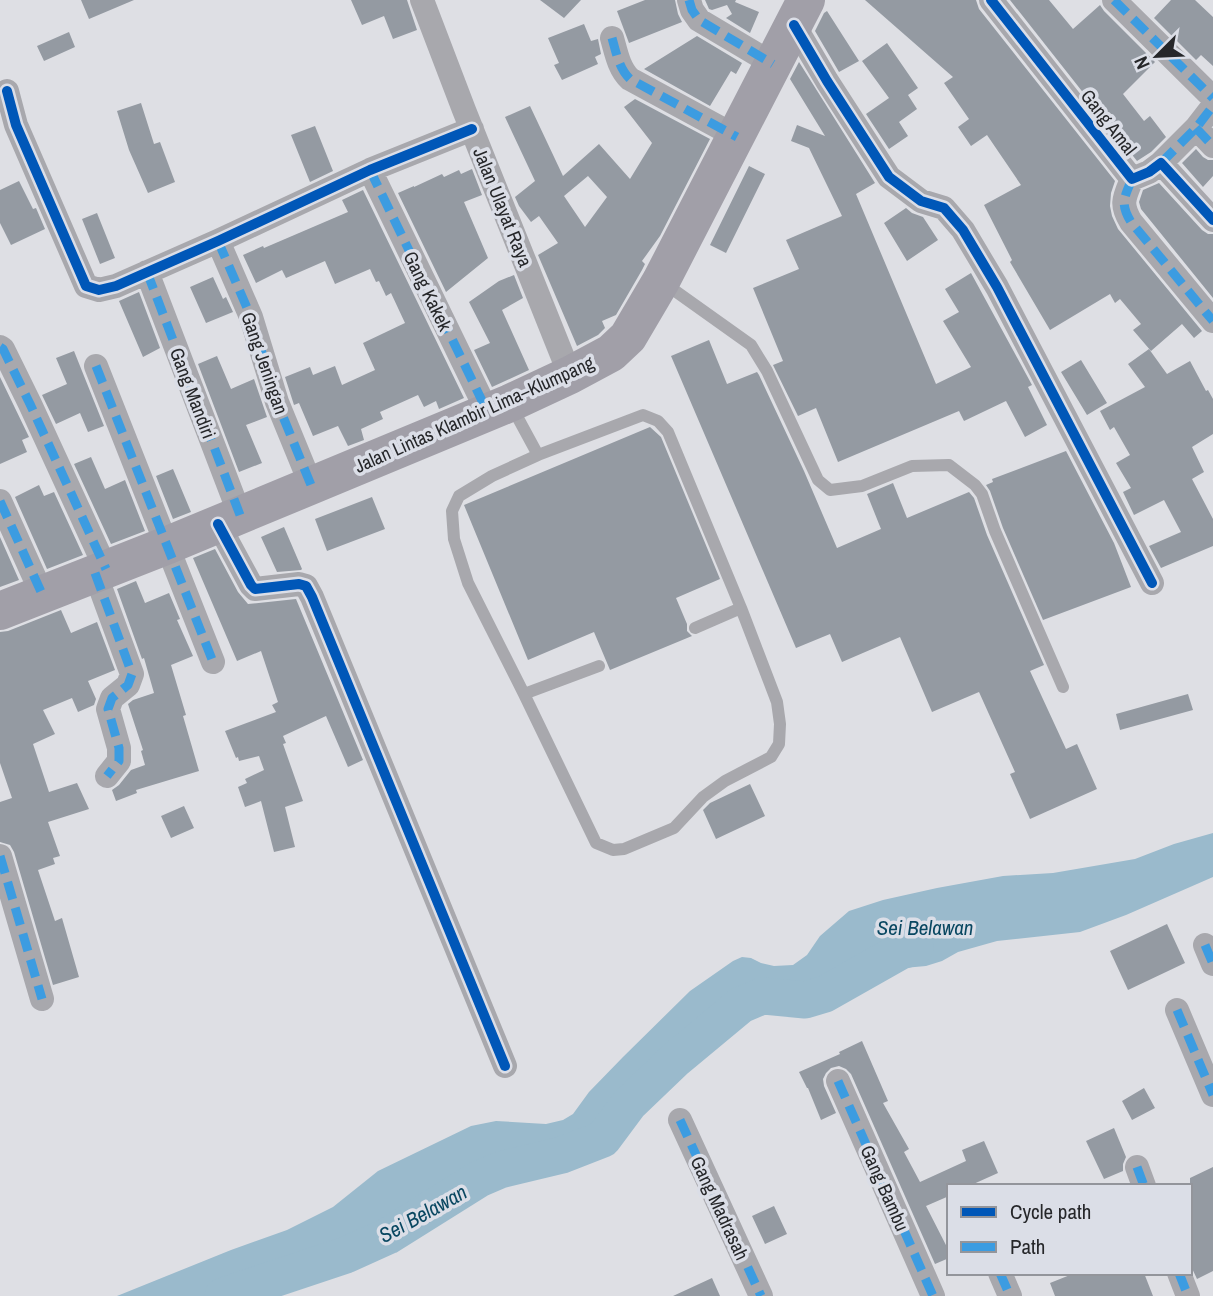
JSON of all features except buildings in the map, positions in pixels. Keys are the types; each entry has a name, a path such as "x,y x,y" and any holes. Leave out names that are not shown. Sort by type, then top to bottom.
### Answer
{"main road":[{"name":"Jalan Lintas Klambir Lima–Klumpang","path":"0,611 168,545 498,407 570,375 611,353 628,337 661,281 800,13"}],"street":[{"name":"Jalan Ulayat Raya","path":"422,0 570,375"},
{"path":"689,0 699,20 773,64"},
{"name":"Gang Amal","path":"991,0 1132,179 1161,163 1213,220"},
{"path":"1114,0 1213,98"},
{"path":"800,13 827,80 888,177 921,201 944,208 962,230 997,288 1152,583"},
{"path":"612,38 625,74 630,79 737,137"},
{"path":"7,91 16,125 86,286 99,290 116,286 370,170 472,129"},
{"path":"1161,163 1204,137 1213,106"},
{"name":"Gang Kakek","path":"370,170 498,407"},
{"path":"1132,179 1123,202 1125,213 1213,321"},
{"name":"Gang Jeningan","path":"218,241 251,317 277,402 311,485"},
{"name":"Gang Mandiri","path":"147,272 251,585 255,589 299,584 306,586 312,597 505,1066"},
{"path":"0,347 30,404 100,571 132,674 128,685 112,698 108,709 119,748 119,761 107,776"},
{"path":"96,366 213,662"},
{"path":"0,500 42,594"},
{"path":"0,856 42,999"},
{"path":"1177,1010 1213,1095"},
{"name":"Gang Bambu","path":"838,1080 933,1296"},
{"name":"Gang Madrasah","path":"680,1120 761,1296"},
{"path":"1001,1275 1010,1296"},
{"path":"1180,1275 1188,1296"}],"lane":[{"path":"661,281 751,345 767,371 818,480 830,490 862,486 912,466 949,465 975,485 982,494 995,531 1063,687"},
{"path":"498,407 538,456"},
{"path":"642,415 658,421 668,432 741,608 777,702 779,744 771,757 725,780 703,797 674,828 624,849 613,850 596,843 468,583 454,538 452,511 459,495 492,475 642,415"},
{"path":"695,628 741,608"},
{"path":"524,694 599,666"}],"water":[{"name":"Sei Belawan","path":"1213,833 1213,877 1080,932 997,941 958,952 926,966 871,968 856,971 814,988 753,992 737,998 726,1006 719,1023 684,1039 617,1115 577,1143 472,1187 254,1296 117,1296 287,1230 333,1207 378,1171 471,1126 496,1121 546,1124 563,1120 573,1114 589,1092 690,991 742,957 774,966 793,965 807,955 820,936 849,911 883,900 1003,876 1053,873 1135,859"}],"waterway":[{"name":"Sei Belawan","path":"223,1296 346,1255 388,1236 479,1179 500,1170 562,1155 603,1139 629,1104 676,1059 741,1005 762,996 805,1000 825,994 901,951 915,947"}],"marked path":[{"path":"689,0 699,20 773,64"},
{"path":"1114,0 1213,98"},
{"path":"612,38 621,65 630,79 737,137"},
{"path":"1161,163 1196,128 1213,106"},
{"path":"1196,128 1213,146"},
{"path":"370,170 487,411"},
{"path":"1132,179 1124,201 1131,222 1213,321"},
{"path":"218,241 251,317 277,402 311,485"},
{"path":"147,272 240,515"},
{"path":"0,347 30,404 106,569"},
{"path":"96,366 213,662"},
{"path":"0,501 42,594"},
{"path":"95,573 132,674 128,685 112,698 108,709 119,748 119,761 107,776"},
{"path":"0,856 42,999"},
{"path":"1205,945 1213,964"},
{"path":"1177,1010 1213,1095"},
{"path":"838,1081 933,1296"},
{"path":"680,1120 761,1296"},
{"path":"1137,1167 1143,1184"},
{"path":"1001,1275 1010,1296"},
{"path":"1180,1275 1188,1296"}],"cycle path":[{"path":"991,0 1132,179 1161,163 1213,220"},
{"path":"794,25 889,177 921,201 944,208 963,230 997,287 1152,583"},
{"path":"7,91 16,125 86,286 99,290 116,286 370,170 472,129"},
{"path":"218,524 255,589 299,584 306,586 312,597 505,1066"}]}
